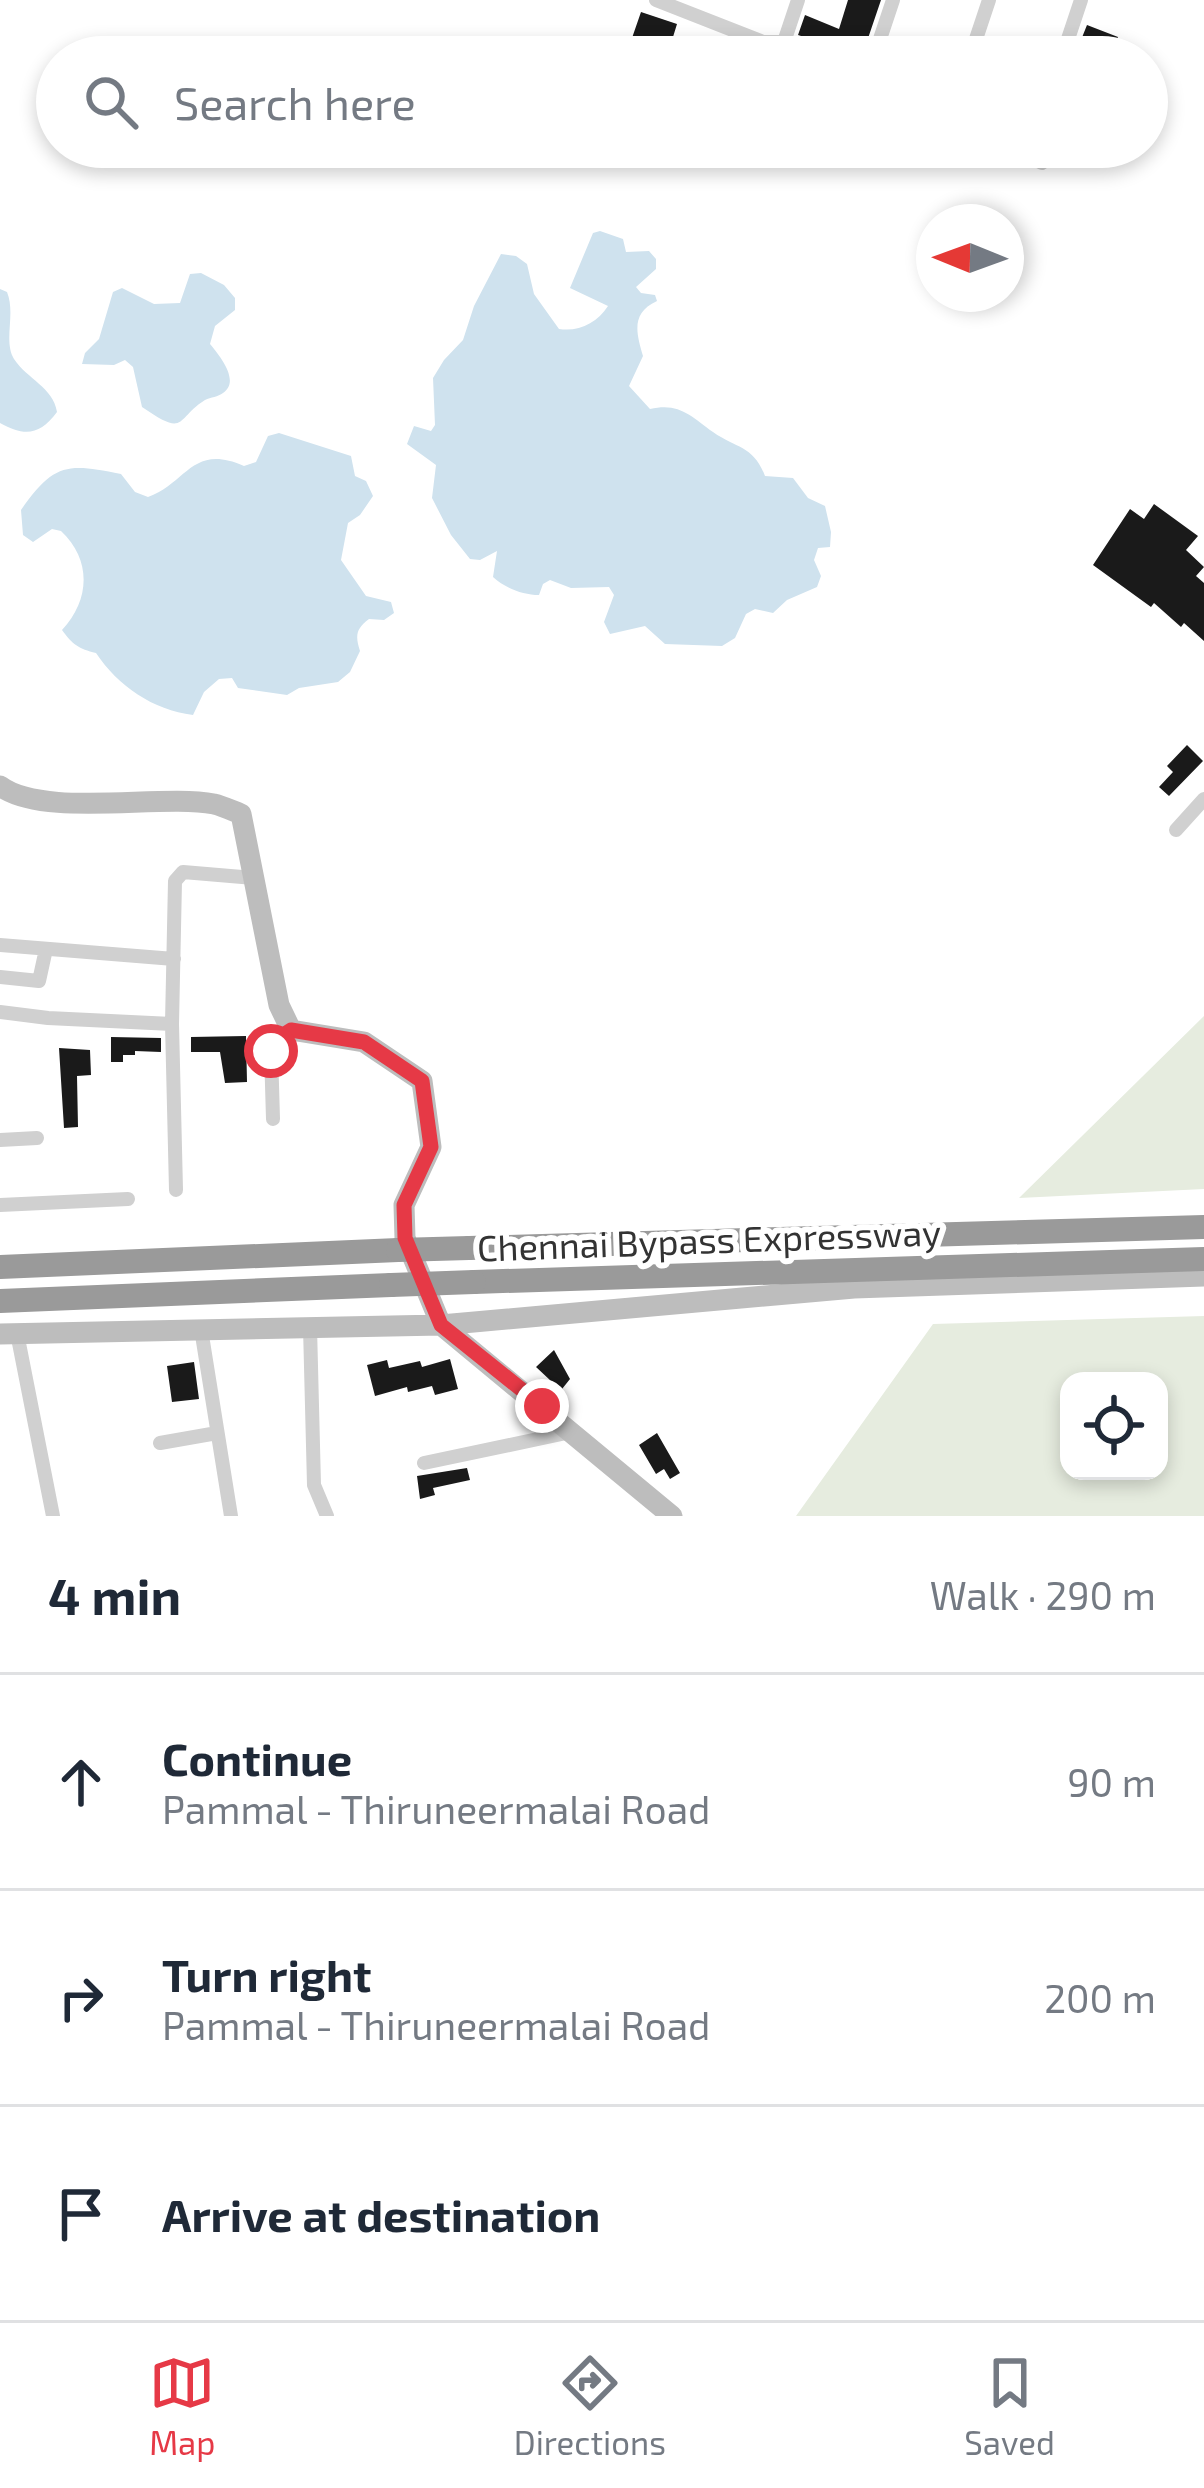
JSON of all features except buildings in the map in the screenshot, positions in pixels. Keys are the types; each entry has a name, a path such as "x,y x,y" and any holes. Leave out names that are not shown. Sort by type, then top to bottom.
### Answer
{"highway":[{"name":"Chennai Bypass Expressway","path":"0,1268 398,1250 1204,1227"},
{"name":"Chennai Bypass Expressway","path":"0,1300 474,1282 855,1279 1204,1259"}],"street":[{"path":"656,0 697,7 752,36"},
{"path":"786,36 798,0"},
{"path":"881,36 893,0"},
{"path":"977,36 989,0"},
{"path":"1069,36 1081,0"},
{"path":"0,785 45,801 214,804 241,814 279,1005 291,1030"},
{"path":"1176,830 1204,799"},
{"path":"176,1190 172,1024 178,875 254,878"},
{"path":"0,945 174,959"},
{"path":"0,977 39,981 46,949"},
{"path":"0,1012 172,1024"},
{"path":"274,1119 271,1051 277,1039 291,1030 364,1042 422,1081 431,1147 404,1205 405,1238 441,1325 672,1516"},
{"path":"0,1139 37,1138"},
{"path":"0,1205 128,1199"},
{"path":"959,1275 1204,1276"},
{"path":"53,1516 9,1333 441,1325 855,1279"},
{"path":"310,1327 314,1485 327,1516"},
{"path":"201,1329 231,1516"},
{"path":"424,1462 572,1432"},
{"path":"160,1443 217,1433"}],"shaded area":[{"path":"1204,1016 1204,1189 1019,1198"},
{"path":"1204,1316 1204,1516 796,1516 933,1324"}],"water":[{"path":"593,233 623,239 626,252 649,251 656,259 656,269 636,287 655,295 657,301 639,317 643,356 629,386 650,409 669,407 684,412 750,453 765,476 793,478 808,498 825,506 830,547 818,548 814,560 821,576 817,587 787,600 773,613 755,609 746,614 735,638 722,646 665,644 645,626 610,634 604,622 614,595 609,587 571,588 550,580 539,595 503,584 493,577 497,551 480,560 470,559 451,535 432,498 436,465 407,444 414,426 431,431 435,425 433,378 463,340 474,306 501,254 527,264 534,294 559,329 580,328 608,306 570,288"},
{"path":"201,273 224,285 235,298 235,310 215,326 210,344 227,368 230,382 223,393 205,400 179,422 167,422 142,407 133,367 125,360 114,365 82,364 85,353 99,339 113,292 122,288 154,304 180,303 190,274"},
{"path":"0,289 9,300 14,359 55,403 57,412 32,431 0,423"},
{"path":"279,433 351,456 355,476 366,481 373,496 348,523 341,560 366,596 391,602 394,613 361,626 360,651 350,672 338,682 299,688 287,695 238,688 232,678 219,679 204,692 193,715 151,702 62,630 82,593 78,554 61,531 52,529 33,542 23,535 21,510 43,483 63,470 87,468 121,474 135,492 148,497 201,462 227,460 244,466 256,462 268,436"}],"route":[{"path":"271,1051 273,1043 291,1030 364,1042 422,1081 431,1147 404,1205 405,1238 441,1325 542,1406"}]}
